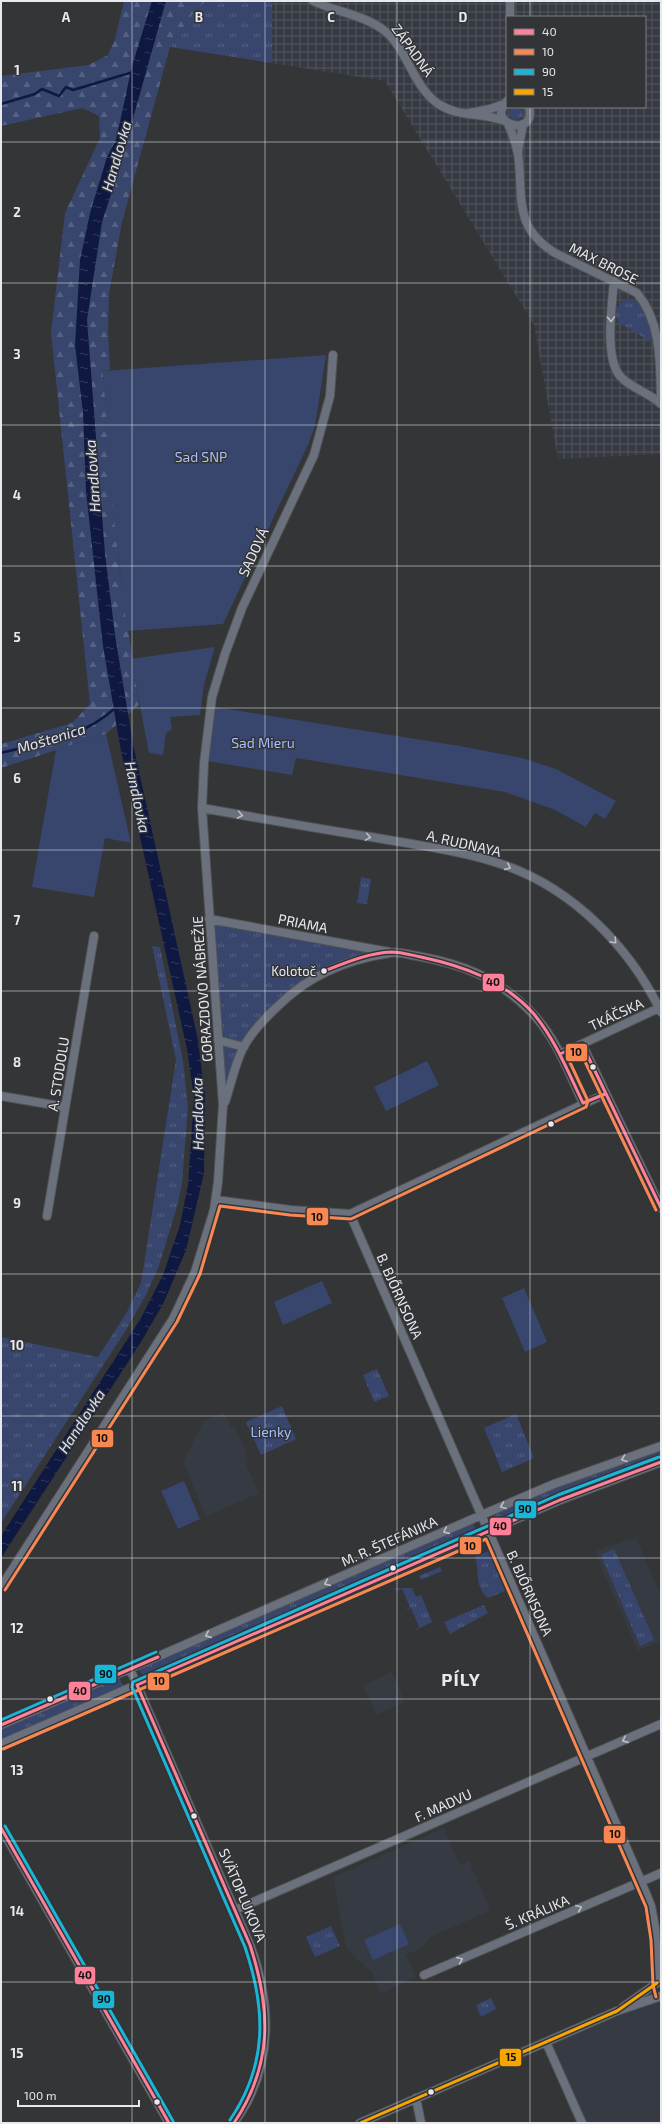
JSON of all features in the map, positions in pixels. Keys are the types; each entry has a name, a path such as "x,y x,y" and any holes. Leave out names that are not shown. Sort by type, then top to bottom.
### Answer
{"street":[{"name":"ZÁPADNÁ","path":"313,1 367,21 387,32 427,92 438,104 450,110 464,114 507,122"},
{"path":"510,1 510,16"},
{"name":"ZÁPADNÁ","path":"464,114 490,109 506,102"},
{"name":"MAX BROSE","path":"506,102 502,114 507,122 518,153"},
{"name":"MAX BROSE","path":"529,108 529,116 523,124 518,153 521,204 525,221 534,235 544,246 555,253 637,293 647,303 657,324 661,404"},
{"path":"507,122 516,126 523,124"},
{"path":"614,281 611,313 612,363 616,372 623,379 651,395 661,404"},
{"name":"SADOVÁ","path":"204,763 212,697 225,654 263,562 314,455 330,396 333,355"},
{"name":"GORAZDOVO NÁBREŽIE","path":"1,1587 173,1319 195,1272 216,1200 223,1106 202,808 204,763"},
{"name":"A. RUDNAYA","path":"202,808 445,850 505,865 558,893 593,920 624,952 644,981 660,1009"},
{"name":"PRIAMA","path":"209,919 447,961 475,971 504,988 536,1017 560,1054 583,1103"},
{"name":"A. STODOLU","path":"47,1216 94,936"},
{"path":"223,1106 244,1047 274,1010 287,997 324,971 342,964 392,952"},
{"name":"TKÁČSKA","path":"560,1054 660,1009"},
{"path":"218,1040 244,1047"},
{"path":"582,1044 605,1094 660,1204"},
{"path":"216,1200 291,1210 350,1214 583,1103 605,1094"},
{"path":"1,1096 65,1107"},
{"name":"B. BJŐRNSONA","path":"350,1214 651,1906 656,1942 656,1962 661,1996"},
{"name":"M. R. ŠTEFÁNIKA","path":"1,1725 554,1484 661,1446"},
{"path":"1,1744 560,1500 661,1462"},
{"path":"130,1669 137,1685"},
{"name":"SVÄTOPLUKOVA","path":"137,1685 235,1910 259,1970 266,2008 265,2044 260,2070 251,2095 234,2123"},
{"name":"F. MADVU","path":"235,1910 661,1724"},
{"path":"1,1828 169,2123"},
{"name":"Š. KRÁLIKA","path":"424,1975 661,1872"},
{"name":"B. BJŐRNSONA","path":"656,1942 661,1951"},
{"path":"617,2011 659,1978"},
{"path":"360,2123 617,2011 661,1996"},
{"path":"546,2042 582,2123"},
{"path":"416,2098 421,2123"}],"shaded area":[{"path":"272,1 661,1 661,454 558,459 534,325 385,81 272,63"},
{"path":"224,1412 231,1427 234,1426 242,1442 248,1460 245,1461 259,1493 206,1517 183,1462 204,1420"},
{"path":"636,1538 661,1595 661,1641 638,1651 595,1553 597,1550"},
{"path":"392,1672 405,1702 376,1715 363,1685"},
{"path":"444,1828 460,1865 469,1861 490,1908 488,1912 430,1937 421,1948 406,1955 416,1977 381,1994 373,1974 346,1948 333,1877"},
{"path":"661,1999 661,2123 584,2123 547,2042 640,2001"}],"green space":[{"path":"124,1 207,1 196,9 170,47 122,222 109,294 108,330 110,370 103,371 119,565 139,705 106,734 1,768 1,744 72,723 90,704 51,333 65,213 100,138 99,116 82,108 1,126 1,76 88,65 108,55 115,39"},
{"path":"207,1 272,1 272,63 170,47 196,9"},
{"path":"511,108 521,108 523,110 523,116 519,120 513,120 509,116 509,110"},
{"path":"627,299 633,299 644,308 655,344 619,323 616,316 618,306"},
{"name":"Sad SNP","path":"326,355 315,426 308,445 223,624 127,631 113,510 103,371"},
{"path":"215,647 204,685 200,715 170,717 172,729 166,733 163,755 149,753 131,659"},
{"name":"Sad Mieru","path":"215,707 460,746 522,758 556,769 616,801 605,819 595,813 586,827 555,810 505,792 296,758 292,775 207,761"},
{"path":"106,734 131,843 105,838 94,897 32,887 56,750"},
{"path":"361,877 371,879 367,904 357,903"},
{"path":"210,919 384,953 343,966 286,996 243,1046 223,1107"},
{"path":"152,946 160,947 183,1061 188,1107 182,1183 178,1203 159,1266 146,1295 124,1333 1,1523 1,1337 98,1357 127,1312 141,1283 176,1060"},
{"path":"427,1061 439,1085 386,1111 374,1087"},
{"path":"322,1281 332,1303 283,1325 274,1302"},
{"path":"524,1288 547,1342 525,1352 502,1298"},
{"path":"377,1369 389,1396 374,1402 363,1375"},
{"name":"Lienky","path":"282,1406 296,1439 261,1455 246,1422"},
{"path":"516,1414 534,1458 502,1472 484,1428"},
{"path":"661,1450 661,1457 556,1498 498,1523 494,1514 552,1489"},
{"path":"184,1481 200,1519 178,1529 161,1491"},
{"path":"473,1523 477,1532 143,1677 139,1669"},
{"path":"614,1549 654,1640 640,1646 601,1555"},
{"path":"488,1551 505,1591 488,1598 484,1594 479,1584 475,1557"},
{"path":"440,1567 442,1571 421,1580 419,1576"},
{"path":"395,1588 412,1588 416,1597 421,1595 432,1622 414,1631 419,1627 411,1608 405,1610 410,1607 402,1589 396,1591"},
{"path":"484,1605 488,1613 450,1634 444,1622"},
{"path":"119,1677 123,1686 1,1739 1,1729"},
{"path":"400,1924 409,1944 373,1960 364,1940"},
{"path":"331,1926 340,1946 315,1957 306,1937"},
{"path":"491,1998 496,2009 481,2017 476,2005"}],"water":[{"name":"Handlovka","path":"152,1 166,1 116,179 102,222 87,320 105,554 115,635 133,744 198,1040 205,1097 204,1173 186,1250 164,1302 141,1342 1,1558 1,1536 141,1318 163,1275 180,1225 188,1185 194,1098 187,1049 121,751 103,646 86,491 83,413 75,345 80,260 90,213 107,157 116,140 132,66"}],"waterway":[{"path":"1,104 35,94 42,89 59,96 66,87 73,90 133,72"},
{"name":"Moštenica","path":"1,753 62,738 90,726 116,707"}],"transit line":[{"name":"40","path":"324,971 365,956 398,952 452,965 482,976 521,1001 541,1023 555,1045 583,1103 605,1094"},
{"name":"40","path":"560,1054 582,1044 661,1208"},
{"name":"10","path":"5,1590 177,1322 200,1274 220,1206 290,1215 351,1219 586,1107 588,1101 567,1056 580,1051 656,1210"},
{"name":"90","path":"230,2120 242,2099 251,2078 257,2057 260,2036 260,2014 257,1992 245,1947 132,1687 133,1682 558,1495 659,1457"},
{"name":"40","path":"234,2123 247,2101 256,2080 262,2058 264,2014 262,1992 257,1969 250,1945 137,1685 560,1500 661,1462"},
{"name":"10","path":"3,1749 486,1539 646,1907 651,1940 653,1985 656,1997"},
{"name":"90","path":"1,1720 156,1652"},
{"name":"40","path":"1,1725 158,1657"},
{"name":"90","path":"5,1826 173,2121"},
{"name":"40","path":"1,1828 169,2123"},
{"name":"15","path":"360,2123 617,2011 657,1983"}],"place":[{"name":"Kolotoč","path":"324,971"}],"district":[{"name":"PÍLY","path":"461,1679"}]}
